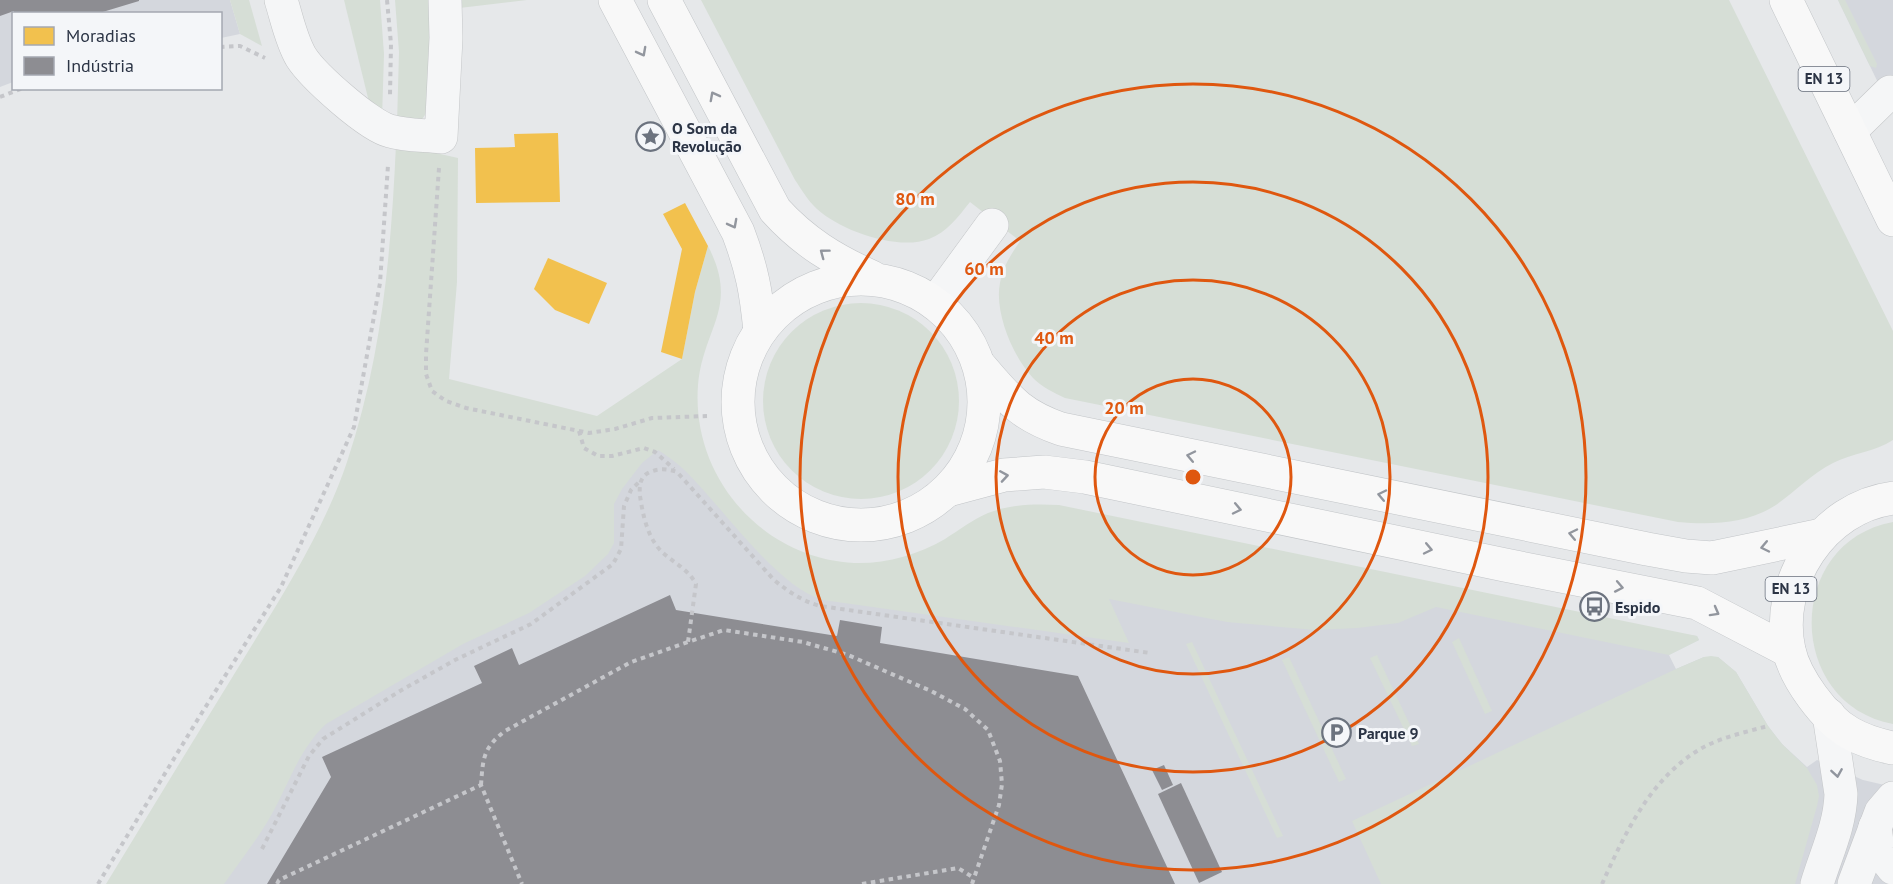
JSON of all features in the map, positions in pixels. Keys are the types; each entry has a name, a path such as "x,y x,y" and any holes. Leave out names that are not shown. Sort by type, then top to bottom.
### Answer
{"main road":[{"path":"615,0 738,232 756,288 760,331"},
{"path":"664,0 775,210 788,224 834,260 876,279 907,287 935,303 962,330 979,365 1015,406 1037,421 1061,429 1686,556 1712,558 1822,535"},
{"name":"EN 13","path":"1786,0 1893,219"},
{"path":"876,279 843,280 811,289 791,300 774,314 760,331 744,363 737,399 748,452 768,482 781,495 796,506 820,518 865,525 884,523 909,514 934,501 948,490 968,463 981,432 985,399 979,365"},
{"path":"948,490 1004,475 1044,472 1085,477 1481,561 1698,603 1789,651"},
{"name":"EN 13","path":"1885,496 1852,512 1822,535 1809,552 1792,586 1786,625 1789,651 1799,675 1812,696 1848,732 1872,743 1893,748"}],"street":[{"path":"281,0 293,40 309,68 356,110 389,132 441,137 446,38 445,0"},
{"path":"1850,131 1890,92"},
{"path":"935,303 992,225"},
{"path":"1829,715 1841,805 1821,874 1856,883 1881,812 1893,798"},
{"path":"1875,827 1878,849 1893,868"}],"path":[{"path":"98,884 281,587 354,427 380,283 389,132 391,44 387,0"},
{"path":"0,97 18,90"},
{"path":"441,137 426,354 426,374 432,391 446,401 466,408 590,433 652,418 707,416"},
{"path":"579,431 584,448 598,456 612,456 644,448 655,452 677,472 774,580 807,602 820,606 1150,653"},
{"path":"262,849 309,756 323,739 455,660 531,624 613,564 621,549 624,506 631,490 646,474 654,470 664,469 677,472"},
{"path":"641,480 639,490 651,537 661,551 692,577 696,584 697,590 688,642"},
{"path":"522,884 481,785 484,753 491,742 505,731 631,662 724,630 803,642 848,655 931,690 965,709 988,730 1000,761 1002,784 999,805 972,884"},
{"path":"1125,649 1129,656"},
{"path":"1602,884 1637,814 1654,791 1684,759 1715,742 1768,726"},
{"path":"277,884 279,880 481,785"},
{"path":"862,884 958,868 974,878"}],"shaded area":[{"path":"0,0 230,0 240,34 222,38 222,12 12,12 12,82 0,87"},
{"path":"230,0 249,0 262,46 240,34"},
{"path":"344,0 380,0 384,54 382,118 369,102"},
{"path":"395,0 436,0 431,107 419,123 397,124 399,52"},
{"path":"451,0 527,0 451,9"},
{"path":"701,0 1729,0 1893,331 1893,440 1825,467 1776,505 1753,516 1728,522 1690,523 1065,398 1052,392 1033,378 1019,358 1007,334 1000,307 1000,283 1005,266 1020,241 970,202 941,232 929,239 916,242 886,241 870,237 827,217 817,209 795,180"},
{"path":"1838,0 1893,0 1893,113 1885,97"},
{"path":"1838,0 1845,0 1877,64 1876,68 1870,66"},
{"path":"396,144 458,158 457,282 449,379 597,416 682,359 695,292 708,246 717,267 721,286 717,317 701,365 698,385 699,419 706,451 720,480 739,507 762,529 790,546 821,558 866,563 901,557 923,550 976,519 997,510 1023,505 1059,505 1697,636 1699,640 1669,655 1436,607 1398,623 1315,630 1227,622 1109,599 1129,643 823,600 805,592 767,561 695,481 658,450 642,463 622,489 614,504 614,543 608,554 585,576 529,613 463,644 326,724 316,734 294,769 269,819 224,884 106,884 285,590 313,540 337,488 359,423 377,344 388,265"},
{"path":"871,303 899,310 916,319 931,331 943,346 952,363 958,382 958,420 952,439 943,456 931,471 916,483 899,492 880,498 851,499 823,492 806,483 791,471 779,456 770,439 764,420 763,391 770,363 779,346 791,331 806,319 823,310 842,304"},
{"path":"676,436 746,519 827,583 1077,553 1697,636 1699,640 1669,655 1676,669 1704,657 1718,657 1736,672 1768,726 1782,744 1807,767 1817,760 1863,780 1893,787 1893,884 151,884 271,709"},
{"path":"1893,522 1893,724 1858,710 1832,687 1817,657 1812,623 1817,589 1832,559 1857,536"},
{"path":"1459,638 1492,711 1485,714 1452,642"},
{"path":"1192,642 1283,836 1277,838 1186,644"},
{"path":"1377,655 1419,744 1412,746 1370,658"},
{"path":"1711,656 1718,657 1736,672 1768,726 1782,744 1807,768 1817,785 1819,796 1817,806 1795,884 1381,884 1352,821 1676,669"},
{"path":"1289,657 1346,779 1339,782 1282,660"}],"building: Moradias":[{"path":"558,133 560,202 476,203 475,148 515,147 514,134"},
{"path":"685,203 708,246 695,292 682,359 661,352 682,249 663,214"},
{"path":"548,258 607,283 589,324 555,310 534,289"}],"building: Indústria":[{"path":"0,0 139,0 103,12 14,11 0,16"},
{"path":"670,595 676,610 837,636 840,620 882,627 880,643 1078,676 1175,884 267,884 331,777 322,757 482,683 474,666 512,648 519,665"},
{"path":"1164,765 1173,785 1162,790 1152,770"},
{"path":"1181,783 1222,872 1199,883 1158,794"}],"place":[{"name":"O Som da Revolução","path":"651,137"},
{"name":"Espido","path":"1594,607"},
{"name":"Parque 9","path":"1337,733"}]}
